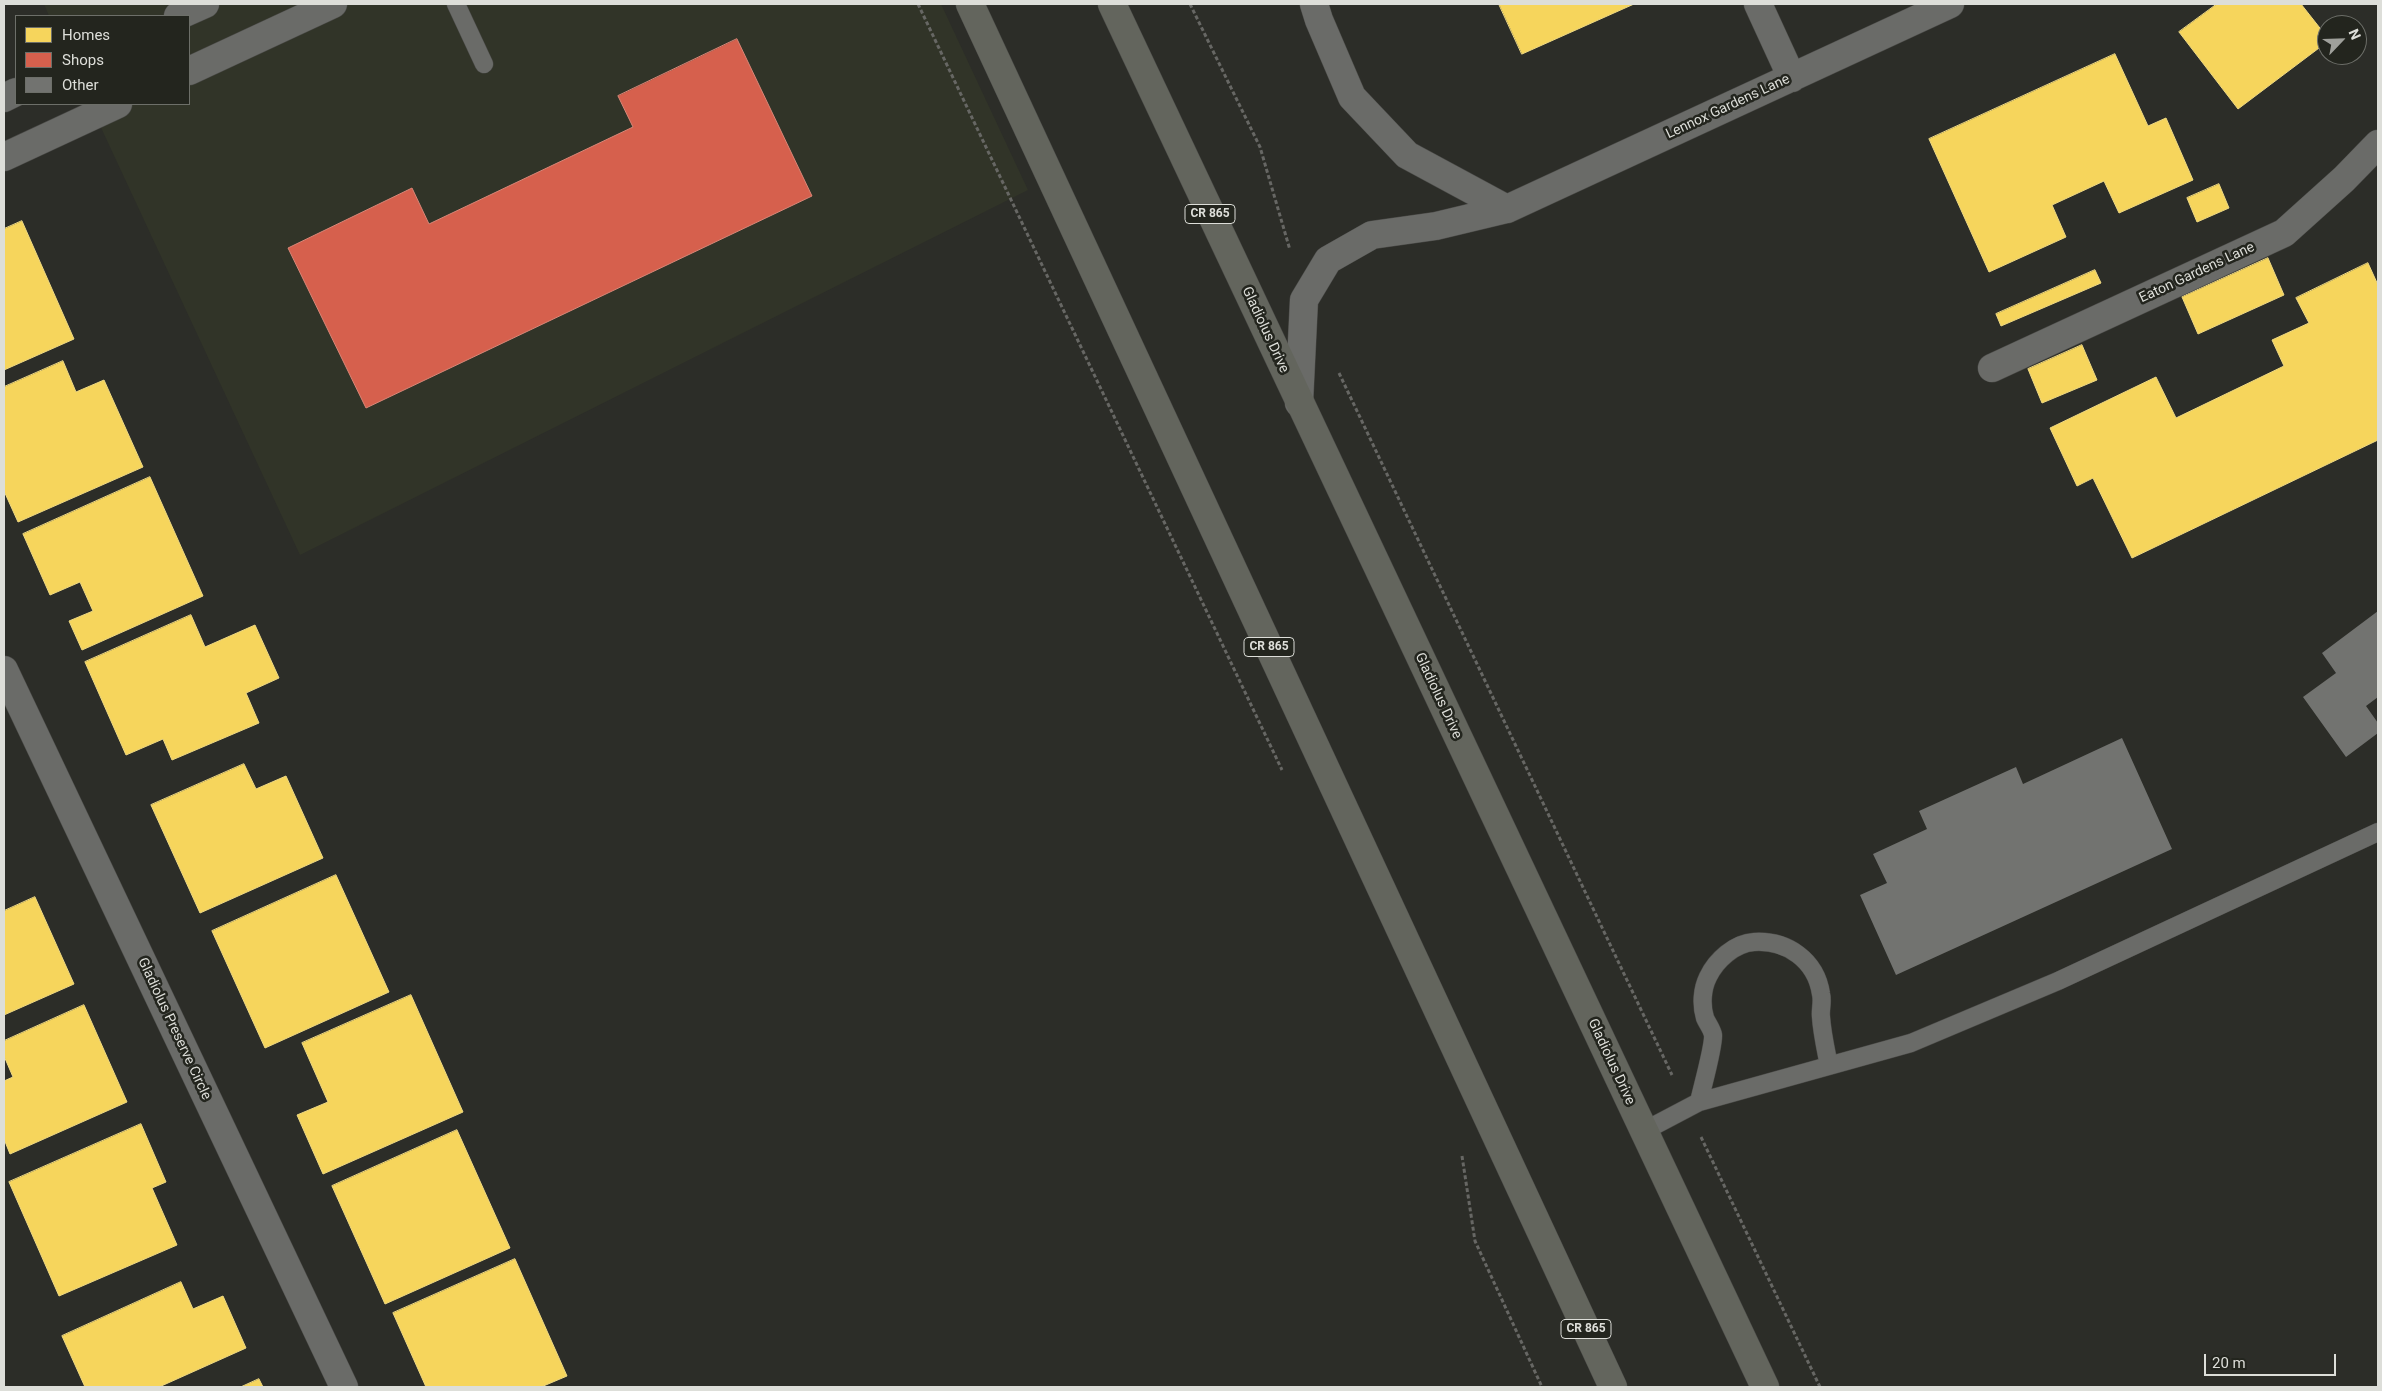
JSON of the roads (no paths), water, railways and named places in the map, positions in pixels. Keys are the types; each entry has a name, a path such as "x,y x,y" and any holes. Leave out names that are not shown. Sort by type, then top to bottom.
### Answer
{"main road":[{"name":"CR 865","path":"970,4 1613,1387"},
{"name":"Gladiolus Drive","path":"1112,4 1765,1387"}],"street":[{"path":"180,15 205,4"},
{"path":"190,71 333,4"},
{"path":"1314,4 1352,98 1406,155 1507,209"},
{"path":"1758,4 1792,78"},
{"name":"Lennox Gardens Lane","path":"1299,403 1304,300 1328,260 1372,235 1436,226 1507,209 1950,4"},
{"path":"4,157 116,105"},
{"name":"Eaton Gardens Lane","path":"1992,368 2284,233 2344,179 2378,144"},
{"name":"Gladiolus Preserve Circle","path":"4,670 344,1387"}],"lane":[{"path":"456,4 484,64"},
{"path":"1644,1131 1694,1106 1911,1043 2058,980 2378,832"},
{"path":"1694,1106 1713,1035 1705,1017 1702,997 1707,977 1718,961 1733,949 1751,942 1771,942 1790,948 1806,960 1817,977 1822,996 1820,1016 1829,1066"}]}
